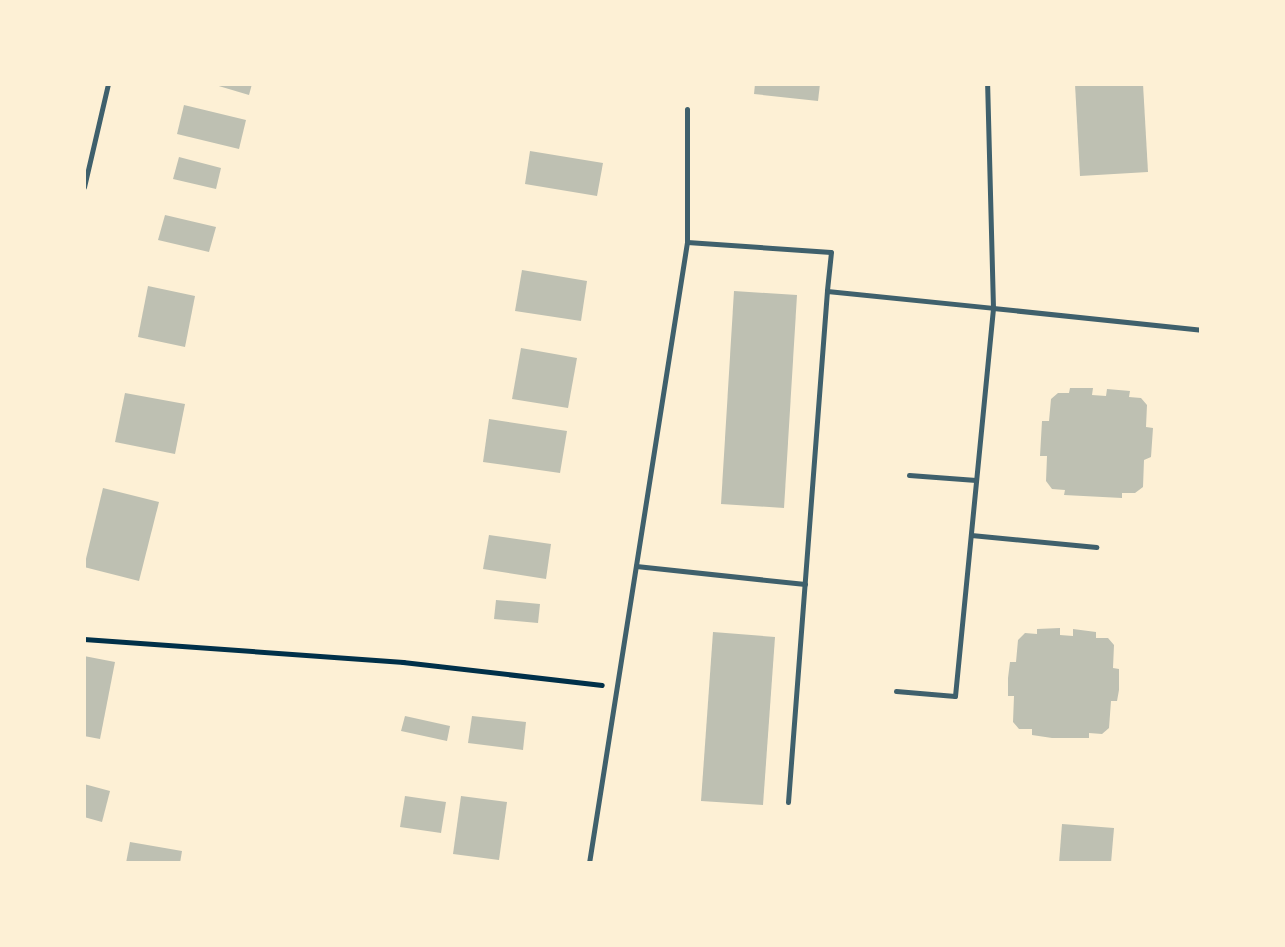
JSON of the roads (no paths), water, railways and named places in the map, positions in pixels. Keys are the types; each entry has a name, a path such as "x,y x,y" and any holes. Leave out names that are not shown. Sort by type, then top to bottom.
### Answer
{"lane":[{"path":"84,187 108,84"},
{"path":"896,691 955,696 993,308 987,84"},
{"path":"589,863 687,242 687,109"},
{"path":"687,242 831,252 789,802"},
{"path":"827,291 1201,330"},
{"path":"909,475 976,480"},
{"path":"971,535 1096,547"},
{"path":"636,566 805,584"}]}
